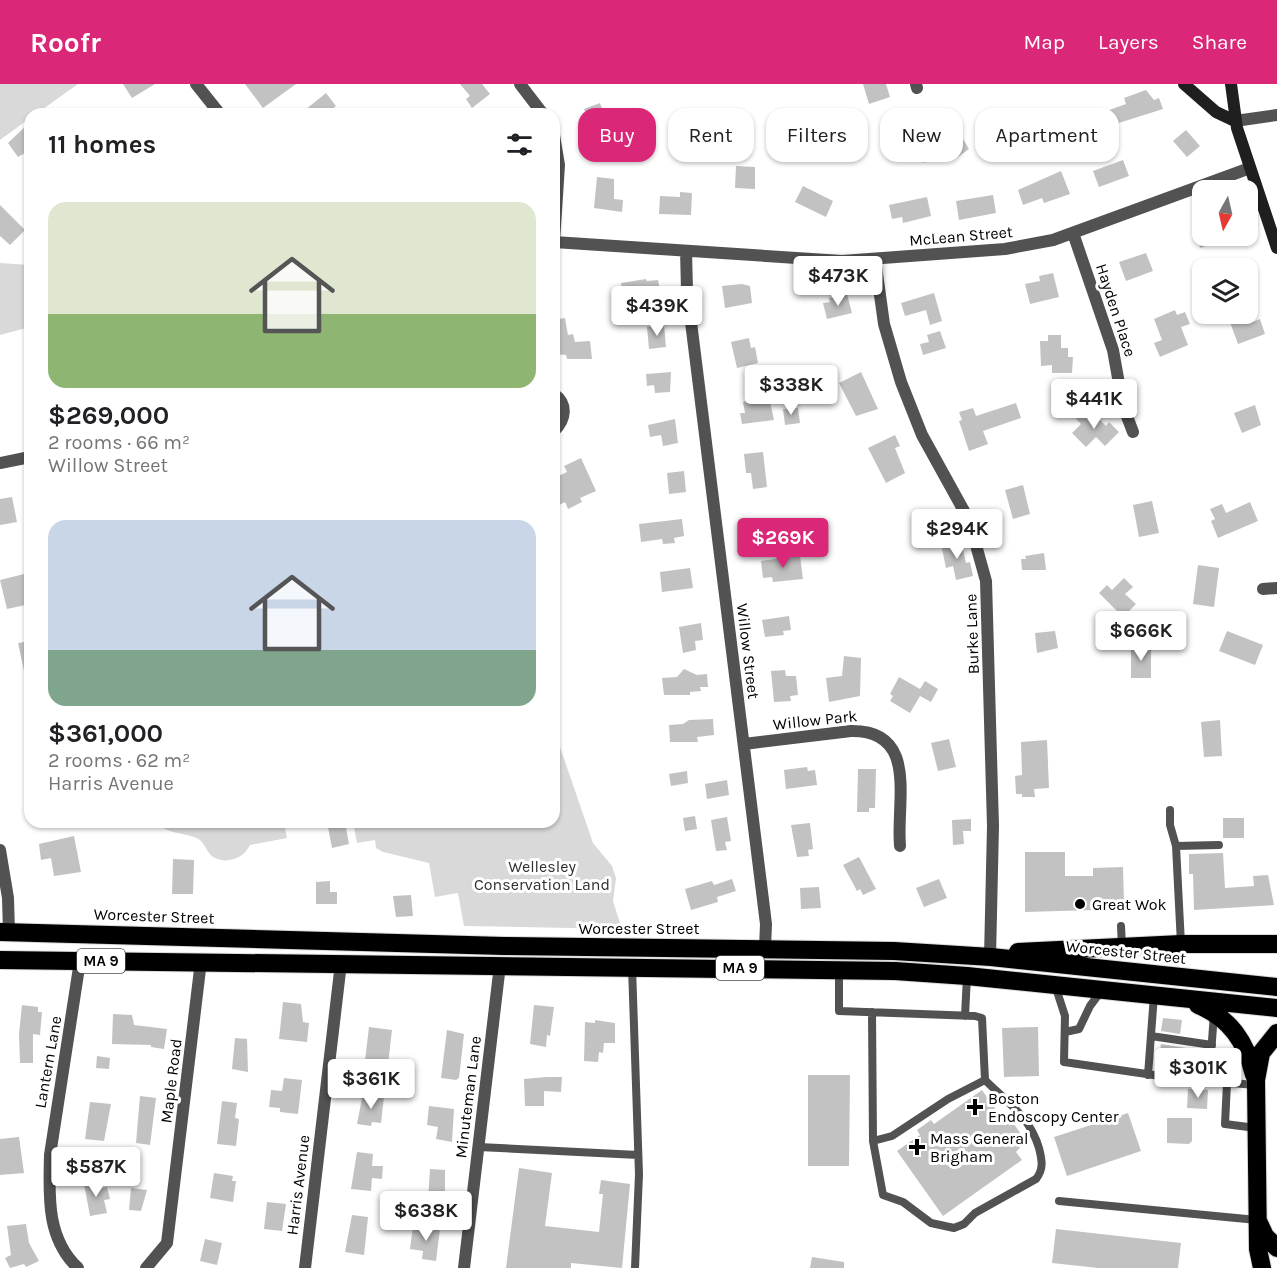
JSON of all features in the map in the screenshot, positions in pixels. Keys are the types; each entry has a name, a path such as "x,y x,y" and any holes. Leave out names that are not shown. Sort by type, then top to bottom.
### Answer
{"highway":[{"name":"Worcester Street","path":"4,932 487,946 882,950 990,957 1277,987"},
{"path":"990,957 1031,950 1181,944 1277,944"},
{"name":"MA 9","path":"0,960 839,970 967,976 1277,1008"},
{"path":"1175,997 1214,1012 1226,1021 1240,1038 1249,1056 1256,1083"},
{"path":"1262,1268 1258,1220 1256,1083 1261,1053 1277,1033"},
{"path":"1258,1220 1265,1236 1277,1248"}],"main road":[{"path":"1184,84 1216,112 1235,121"},
{"path":"1231,84 1235,121 1277,248"}],"street":[{"path":"196,84 215,108"},
{"path":"520,84 538,108"},
{"path":"1235,121 1277,115"},
{"name":"McLean Street","path":"560,242 828,260 875,259 1018,248 1073,233 1250,168"},
{"name":"Hayden Place","path":"1073,233 1108,333 1116,362 1123,406 1133,432"},
{"name":"Willow Street","path":"686,251 687,290 766,924 765,948"},
{"name":"Burke Lane","path":"875,259 884,324 901,382 922,435 967,514 986,581 992,795 990,957"},
{"path":"560,399 564,414 560,425"},
{"path":"0,463 24,458"},
{"path":"1263,589 1277,588"},
{"name":"Willow Park","path":"744,744 851,731 868,732 882,738 894,748 898,761 900,846"},
{"path":"0,850 8,898 4,932"},
{"name":"Lantern Lane","path":"78,1268 60,1245 53,1228 49,1185 50,1155 80,961"},
{"name":"Maple Road","path":"147,1268 167,1243 201,962"},
{"name":"Harris Avenue","path":"305,1268 341,963"},
{"name":"Minuteman Lane","path":"464,1268 500,965"}],"lane":[{"path":"1170,810 1170,825 1176,846 1181,944"},
{"path":"1176,846 1219,845"},
{"path":"1121,926 1122,948"},
{"path":"633,967 638,1155 635,1268"},
{"path":"839,970 839,1011 872,1012 965,1016 979,1017 983,1020 985,1080 1029,1124 1042,1160 1042,1169 1036,1179 975,1212 959,1227 950,1228 936,1225 903,1202 883,1195 873,1141 872,1012"},
{"path":"965,1016 967,976"},
{"path":"1054,985 1064,1007 1064,1062 1209,1082 1256,1083"},
{"path":"1065,1032 1079,1029 1090,1006 1102,989"},
{"path":"1149,1075 1154,995"},
{"path":"1209,1082 1214,1012"},
{"path":"1151,1035 1212,1044"},
{"path":"873,1141 892,1136 948,1099 985,1080"},
{"path":"1227,1083 1225,1124 1256,1128"},
{"path":"478,1147 638,1155"},
{"path":"1059,1201 1258,1220"}],"green space":[{"path":"0,84 78,84 44,108 24,108 24,122 0,140"},
{"path":"0,263 24,265 24,329 0,335"},
{"name":"Wellesley Conservation Land","path":"560,747 593,843 612,866 616,878 613,901 622,929 464,926 458,893 435,897 429,863 383,852 376,848 375,840 357,843 354,828 560,828"},
{"path":"164,828 285,828 287,838 250,845 239,857 224,860 213,857 198,838"}],"building":[{"path":"123,84 155,84 132,98"},
{"path":"245,84 296,84 263,108"},
{"path":"460,84 482,84 490,94 472,108 466,99 470,96"},
{"path":"863,84 886,84 890,97 869,104"},
{"path":"1146,90 1154,100 1159,98 1163,109 1119,123 1119,108 1115,108 1126,104 1124,98"},
{"path":"326,93 336,106 334,108 307,108"},
{"path":"600,103 602,108 587,108"},
{"path":"24,128 24,154 18,157 8,143"},
{"path":"1186,130 1200,146 1187,157 1173,141"},
{"path":"963,139 969,149 963,153"},
{"path":"1123,160 1129,176 1099,187 1093,171"},
{"path":"736,166 755,167 755,189 735,188"},
{"path":"1061,171 1070,194 1044,203 1042,198 1023,205 1018,190"},
{"path":"597,177 614,179 614,199 623,200 622,212 594,208"},
{"path":"803,186 833,201 826,217 795,202"},
{"path":"680,192 692,193 691,215 659,214 660,196 680,197"},
{"path":"993,195 996,213 959,220 956,201"},
{"path":"927,197 931,216 903,223 902,217 892,219 889,205"},
{"path":"0,205 24,231 10,245 0,236"},
{"path":"1146,253 1153,271 1126,281 1119,262"},
{"path":"1053,273 1059,297 1030,304 1025,284 1040,281 1039,276"},
{"path":"646,279 647,281 658,280 661,296 631,301 630,297 623,298 621,283"},
{"path":"742,284 750,286 752,303 725,308 722,286"},
{"path":"934,293 942,321 930,325 926,310 905,316 901,303"},
{"path":"847,294 852,313 827,319 823,303 830,302 829,298"},
{"path":"1175,310 1177,315 1185,312 1190,324 1181,327 1188,345 1160,357 1154,343 1162,340 1154,319"},
{"path":"565,318 568,335 573,334 575,342 590,341 592,359 567,359 566,355 560,354 560,319"},
{"path":"1260,319 1265,334 1238,344 1231,324 1258,324"},
{"path":"664,325 666,347 649,349 647,327"},
{"path":"940,331 946,348 923,355 920,344 929,342 927,335"},
{"path":"1048,335 1061,335 1061,348 1068,348 1068,357 1073,357 1072,373 1052,373 1052,365 1041,366 1040,341 1048,341"},
{"path":"749,338 751,348 755,347 758,363 737,368 731,342"},
{"path":"671,372 670,392 655,393 654,385 647,386 646,374"},
{"path":"861,372 878,409 856,416 839,383"},
{"path":"769,397 774,420 742,424 740,413 745,413 743,402"},
{"path":"1016,403 1021,418 983,431 988,444 969,451 959,421 962,420 959,412 973,408 976,416"},
{"path":"1255,405 1261,425 1242,433 1234,413"},
{"path":"798,408 800,423 785,425 783,409"},
{"path":"1084,411 1091,418 1094,414 1106,426 1109,422 1119,432 1105,446 1096,437 1086,447 1072,433 1081,424 1076,419"},
{"path":"675,419 678,443 663,446 661,435 650,437 648,425"},
{"path":"895,435 900,446 895,448 905,473 886,483 868,448"},
{"path":"763,452 767,487 753,489 751,473 746,473 744,454"},
{"path":"581,458 596,491 580,498 582,502 568,509 565,502 560,504 560,475 567,472 564,466"},
{"path":"684,471 686,492 669,494 667,473"},
{"path":"1023,485 1030,514 1013,519 1005,490"},
{"path":"12,497 17,522 0,525 0,499"},
{"path":"1152,501 1159,533 1139,537 1133,505"},
{"path":"1250,502 1258,521 1218,538 1211,521 1215,519 1210,509 1222,504 1226,513"},
{"path":"682,519 684,536 674,538 675,543 663,544 662,539 641,542 639,524"},
{"path":"776,522 776,535 755,535 754,524"},
{"path":"961,540 966,563 970,562 973,576 956,580 953,566 946,568 941,544"},
{"path":"1044,553 1046,570 1022,570 1021,559 1026,559 1025,556"},
{"path":"800,556 803,579 773,582 772,577 763,578 761,561"},
{"path":"1198,565 1219,568 1214,607 1193,604"},
{"path":"690,568 693,588 662,592 660,572"},
{"path":"24,574 24,605 7,609 0,580"},
{"path":"1124,578 1133,587 1125,594 1136,604 1126,614 1124,612 1121,615 1099,593 1107,585 1112,590"},
{"path":"789,616 791,630 783,631 784,635 765,637 762,620"},
{"path":"701,623 703,640 695,641 696,650 683,653 679,627"},
{"path":"1055,631 1058,648 1037,653 1035,633"},
{"path":"1227,631 1263,645 1255,665 1219,651"},
{"path":"24,642 24,670 18,643"},
{"path":"1131,645 1151,645 1151,678 1131,678"},
{"path":"844,656 861,658 860,696 829,702 826,678 842,676"},
{"path":"684,669 697,675 707,674 708,687 700,687 701,691 690,692 690,695 664,695 662,678 677,677"},
{"path":"785,670 786,676 796,676 798,695 790,696 791,701 774,702 771,671"},
{"path":"899,677 920,689 925,681 938,689 931,702 920,696 910,713 890,701 893,696 890,694"},
{"path":"713,719 714,735 697,737 698,742 670,742 669,725 683,724 689,720"},
{"path":"1220,720 1222,756 1204,757 1201,722"},
{"path":"949,739 956,767 938,771 931,743"},
{"path":"1047,740 1049,788 1034,789 1035,797 1022,797 1022,794 1016,794 1015,776 1022,775 1021,742"},
{"path":"807,767 808,771 815,770 817,785 786,789 784,770"},
{"path":"858,769 876,769 875,808 869,808 869,812 857,812"},
{"path":"687,771 688,783 671,786 669,774"},
{"path":"727,780 729,795 707,799 705,784"},
{"path":"695,816 697,829 685,831 683,818"},
{"path":"727,817 731,841 725,842 727,850 716,851 711,820"},
{"path":"1223,818 1244,818 1244,838 1223,838"},
{"path":"971,819 971,831 963,831 964,844 953,845 952,820"},
{"path":"810,823 813,849 808,850 809,856 797,857 791,825"},
{"path":"328,828 346,828 349,844 332,848"},
{"path":"74,836 81,872 54,876 51,858 41,860 39,844"},
{"path":"1025,852 1065,852 1065,876 1093,876 1093,868 1123,867 1124,904 1095,905 1095,910 1025,912"},
{"path":"1223,853 1225,888 1254,886 1253,876 1268,875 1274,905 1194,910 1193,874 1189,874 1189,854"},
{"path":"859,857 876,889 863,895 860,889 857,891 843,865"},
{"path":"173,859 194,860 193,894 172,894"},
{"path":"732,879 736,891 717,897 718,902 691,910 685,889 712,881 714,885"},
{"path":"939,879 947,898 924,907 916,888"},
{"path":"330,881 330,892 337,892 337,904 316,904 316,882"},
{"path":"819,887 821,908 801,909 800,888"},
{"path":"411,895 413,916 396,917 393,896"},
{"path":"283,1002 301,1004 303,1022 309,1023 307,1042 279,1039"},
{"path":"22,1005 38,1007 38,1012 42,1012 40,1035 33,1034 33,1063 20,1063 19,1034"},
{"path":"534,1005 554,1007 546,1047 530,1044"},
{"path":"113,1014 132,1015 134,1025 167,1029 164,1049 151,1047 151,1045 112,1044"},
{"path":"1163,1018 1182,1020 1180,1034 1161,1031"},
{"path":"595,1020 615,1023 615,1043 604,1043 603,1053 599,1052 598,1062 584,1061 585,1022 595,1023"},
{"path":"369,1027 392,1030 388,1064 376,1062 375,1070 364,1069"},
{"path":"1038,1027 1039,1076 1004,1077 1002,1028"},
{"path":"447,1030 464,1034 459,1078 456,1080 441,1078"},
{"path":"235,1038 247,1039 248,1072 232,1069"},
{"path":"1161,1044 1193,1049 1190,1068 1158,1064"},
{"path":"97,1056 110,1058 109,1069 96,1068"},
{"path":"808,1075 850,1075 849,1166 808,1166"},
{"path":"562,1077 561,1092 544,1091 544,1106 525,1106 524,1079"},
{"path":"284,1078 302,1080 298,1114 280,1112 280,1108 269,1107 271,1090 282,1091"},
{"path":"1188,1089 1208,1090 1207,1109 1187,1108"},
{"path":"982,1090 1001,1117 1006,1113 1026,1141 1016,1152 1022,1160 943,1216 897,1151 920,1135 917,1130 931,1120 934,1124"},
{"path":"363,1093 384,1096 381,1123 372,1122 371,1126 357,1124"},
{"path":"140,1096 156,1098 150,1145 136,1143"},
{"path":"222,1101 237,1103 235,1118 239,1119 236,1146 217,1144"},
{"path":"90,1102 111,1104 104,1141 85,1139"},
{"path":"429,1106 454,1109 452,1142 436,1139 438,1127 427,1125"},
{"path":"1128,1113 1141,1151 1067,1176 1054,1137"},
{"path":"1167,1118 1192,1118 1192,1141 1189,1144 1167,1143"},
{"path":"19,1137 24,1173 0,1175 0,1139"},
{"path":"357,1152 373,1154 372,1166 383,1166 382,1179 372,1178 371,1191 351,1189"},
{"path":"519,1168 552,1173 545,1226 599,1232 603,1194 599,1194 601,1180 630,1184 622,1268 571,1263 571,1268 506,1268"},
{"path":"430,1169 445,1170 445,1202 428,1200"},
{"path":"214,1173 233,1176 232,1181 236,1181 233,1202 210,1198"},
{"path":"98,1181 99,1189 107,1187 110,1199 104,1200 107,1213 90,1216 84,1184"},
{"path":"131,1188 147,1190 141,1211 129,1210"},
{"path":"267,1202 286,1204 282,1231 264,1229"},
{"path":"352,1215 368,1217 364,1255 345,1252"},
{"path":"26,1224 29,1243 39,1261 26,1267 24,1264 10,1268 5,1258 11,1255 7,1226"},
{"path":"413,1226 440,1229 436,1261 422,1259 423,1251 410,1249"},
{"path":"1056,1229 1181,1243 1178,1268 1098,1268 1052,1263"},
{"path":"205,1239 222,1243 217,1265 200,1261"},
{"path":"812,1257 844,1262 844,1268 810,1268"}],"place":[{"name":"Great Wok","path":"1080,904"},
{"name":"Boston Endoscopy Center","path":"975,1107"},
{"name":"Mass General Brigham","path":"917,1147"}]}
